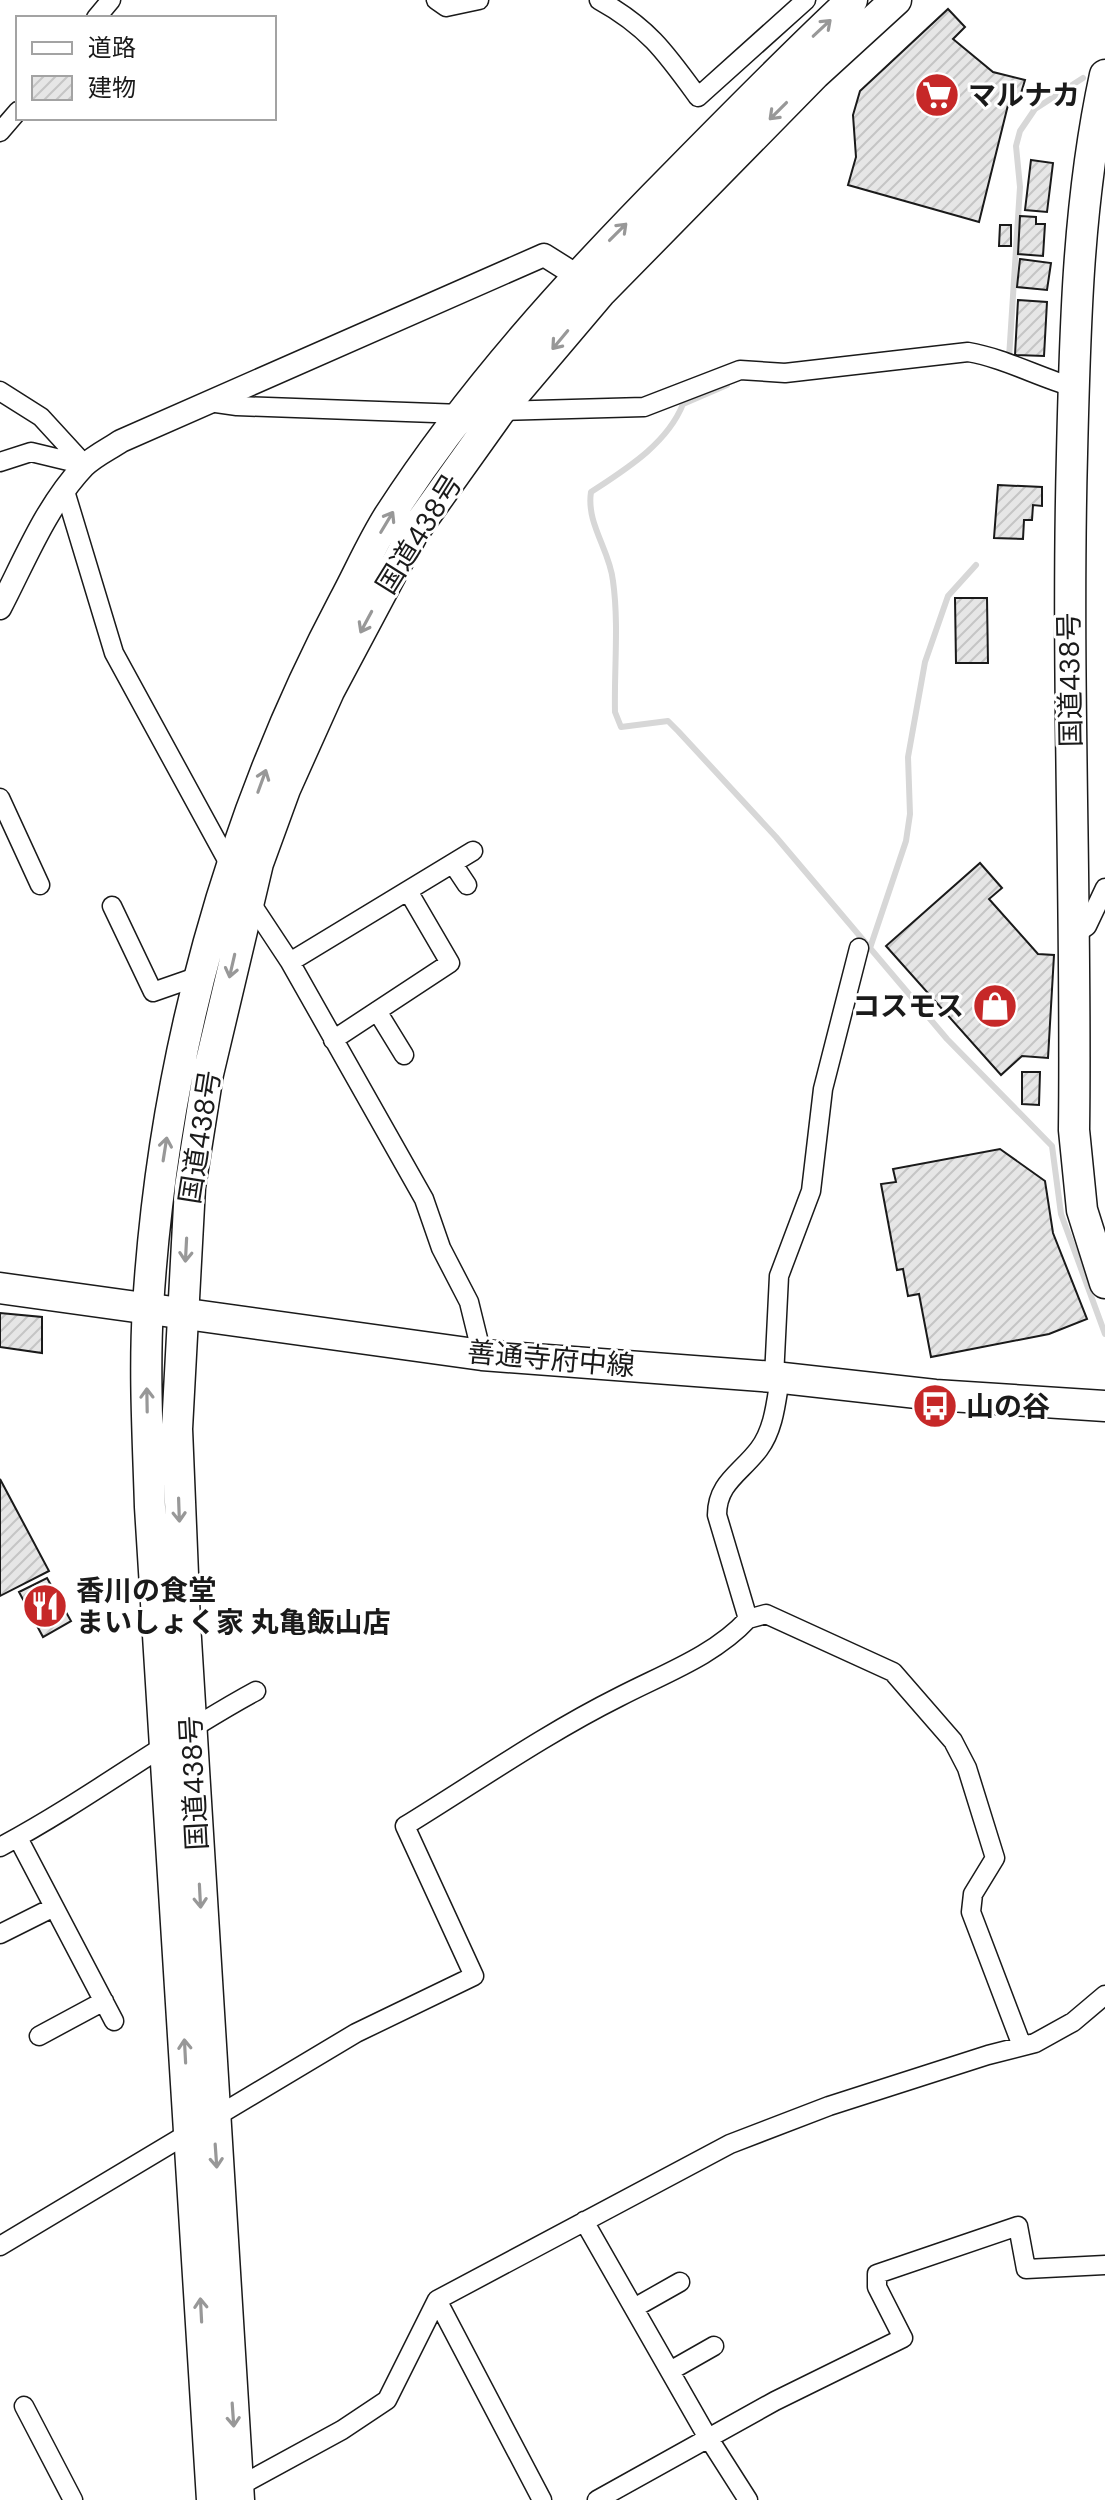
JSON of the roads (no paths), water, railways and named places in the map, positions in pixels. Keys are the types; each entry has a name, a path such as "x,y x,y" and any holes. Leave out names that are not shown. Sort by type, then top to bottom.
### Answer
{"main road":[{"name":"国道438号","path":"179,1734 150,1507 148,1310 161,1173 177,1071 199,976 232,868 303,679 388,518 462,414 589,283 795,53 852,0"},
{"name":"国道438号","path":"795,53 896,0"},
{"name":"国道438号","path":"1105,75 1081,230 1073,387 1069,609 1074,1130 1078,1188 1088,1232 1105,1283"},
{"name":"国道438号","path":"223,2497 179,1734 178,1461 183,1314 190,1187 208,1074 248,899 285,789 329,691 413,533 589,283"},
{"name":"善通寺府中線","path":"0,1288 482,1355 777,1378 935,1395 1105,1406"}],"street":[{"path":"98,16 111,0"},
{"path":"436,0 446,7 479,0"},
{"path":"599,0 632,18 665,52 698,97 795,53 806,0"},
{"path":"0,132 16,113"},
{"path":"0,608 47,517 65,491 85,465 121,441 544,255 589,283"},
{"path":"500,411 644,407 740,370 785,373 968,352 1073,387"},
{"path":"0,391 41,417 85,465"},
{"path":"209,402 237,406 462,414"},
{"path":"0,462 31,452 85,465"},
{"path":"65,491 114,653 248,899 290,962 424,1199 441,1248 469,1302 482,1355"},
{"path":"0,798 40,885"},
{"path":"290,962 473,851"},
{"path":"453,864 467,885"},
{"path":"1074,935 1087,926 1105,888"},
{"path":"333,1040 450,963 408,891"},
{"path":"112,906 153,992 199,976"},
{"path":"748,1619 717,1515 717,1498 759,1449 769,1431 777,1378 779,1276 811,1191 823,1089 859,948"},
{"path":"377,1011 404,1055"},
{"path":"0,2246 356,2033 474,1976 405,1826 617,1697 660,1678 731,1637 748,1619 766,1614 893,1672 953,1741 967,1768 995,1858 973,1894 971,1912 1022,2046"},
{"path":"0,1847 88,1798 179,1734 256,1691"},
{"path":"18,1838 114,2021"},
{"path":"0,1934 54,1907"},
{"path":"223,2497 342,2430 387,2400 437,2300 730,2144 778,2124 1022,2046 1073,2022 1105,1995"},
{"path":"39,2036 104,2001"},
{"path":"584,2221 748,2500"},
{"path":"597,2500 903,2338 877,2287 877,2274 1018,2226 1026,2269 1105,2265"},
{"path":"634,2308 680,2282"},
{"path":"437,2300 542,2500"},
{"path":"670,2371 714,2346"},
{"path":"24,2406 73,2500"}],"waterway":[{"path":"1009,358 1020,187 1016,146 1020,131 1035,109 1083,78"},
{"path":"727,385 683,404 656,443 631,465 591,492 592,515 608,559 615,597 615,712 621,727 668,721 776,837 947,1039 1052,1146 1061,1214 1105,1334"},
{"path":"870,948 906,841 910,814 908,757 925,662 948,596 976,565"}],"place":[{"name":"マルナカ","path":"937,95"},
{"name":"コスモス","path":"995,1006"},
{"name":"山の谷","path":"935,1406"},
{"name":"香川の食堂 まいしょく家 丸亀飯山店","path":"45,1606"}]}
